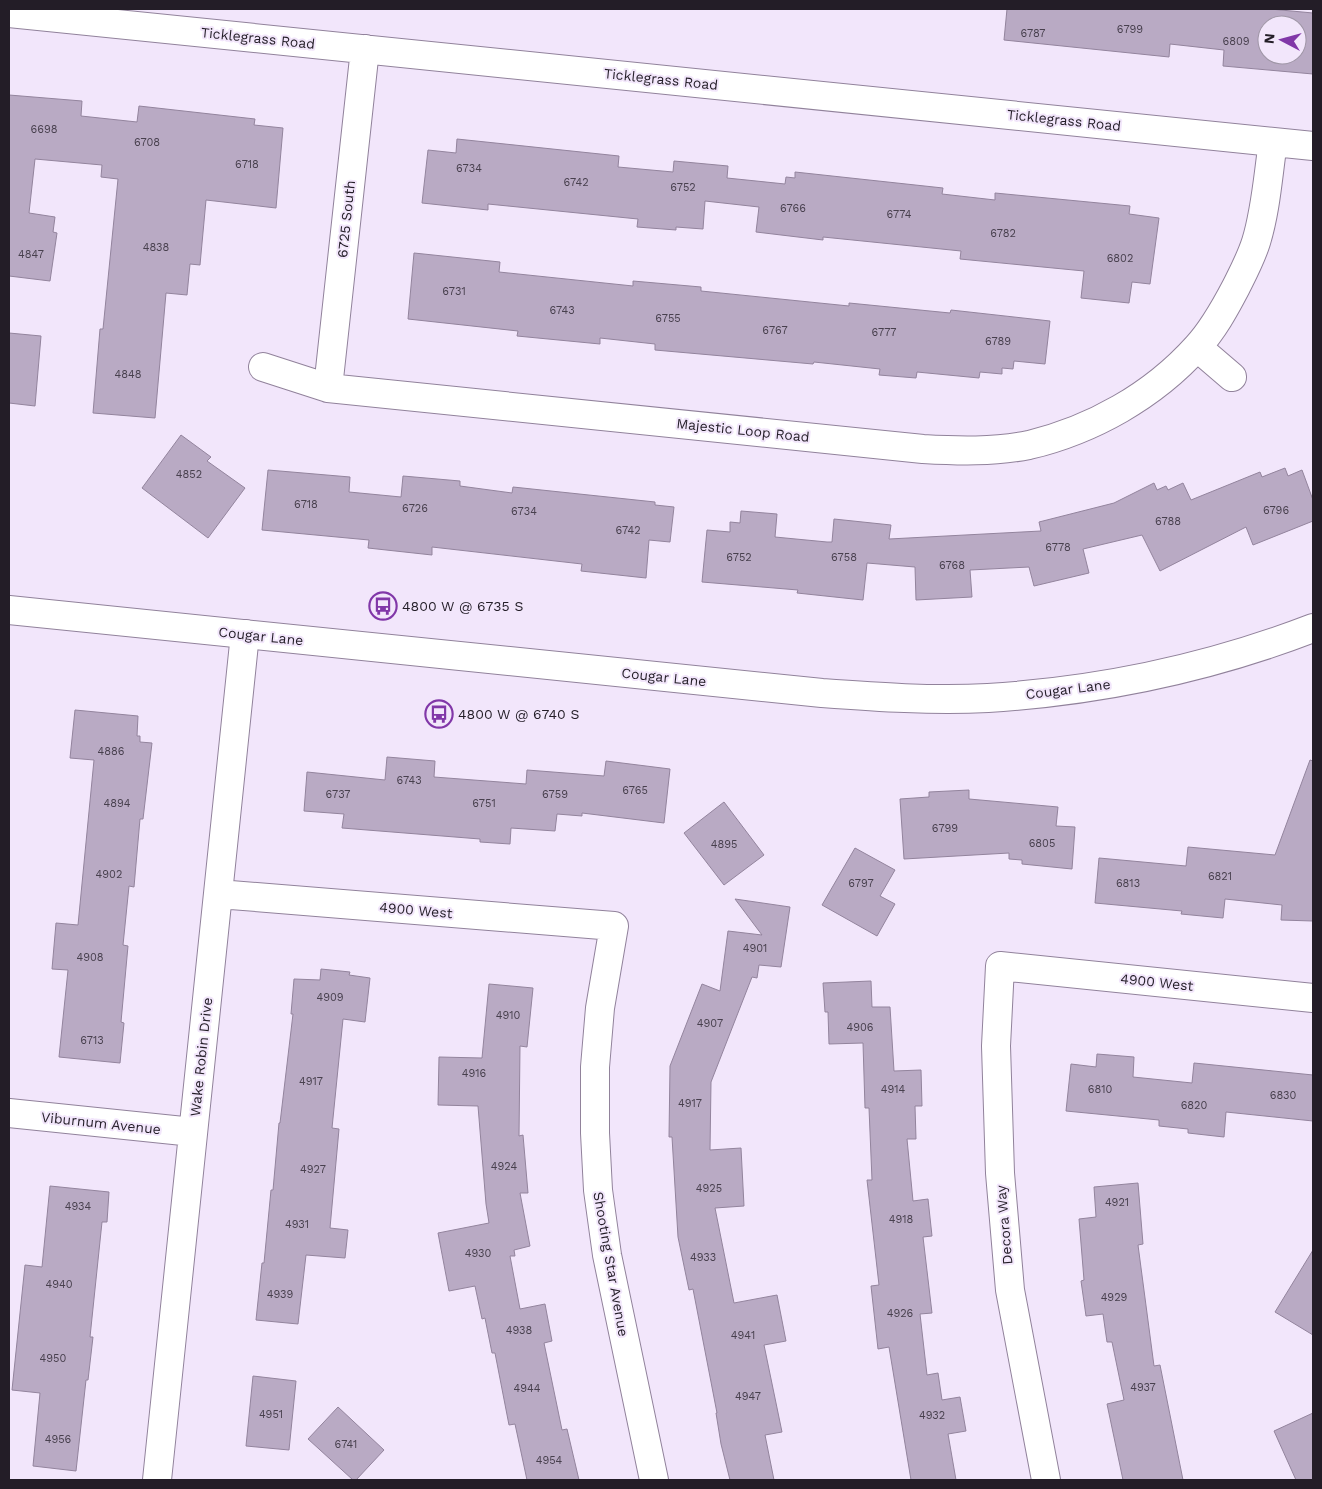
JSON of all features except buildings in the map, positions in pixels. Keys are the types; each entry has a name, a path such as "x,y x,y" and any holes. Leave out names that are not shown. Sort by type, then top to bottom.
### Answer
{"street":[{"name":"Ticklegrass Road","path":"9,13 1313,146"},
{"name":"6725 South","path":"328,388 365,49"},
{"name":"Majestic Loop Road","path":"263,367 328,388 923,449 959,451 1027,445 1059,436 1090,424 1149,390 1173,371 1197,347 1226,306 1256,242 1273,142"},
{"path":"1197,347 1232,378"},
{"name":"Cougar Lane","path":"9,610 822,692 876,697 932,698 987,698 1101,686 1215,661 1269,645 1313,628"},
{"name":"Wake Robin Drive","path":"157,1480 245,634"},
{"name":"4900 West","path":"218,894 614,926"},
{"name":"Shooting Star Avenue","path":"614,926 600,1008 595,1067 594,1133 598,1190 607,1254 654,1480"},
{"name":"4900 West","path":"1000,966 1313,998"},
{"name":"Decora Way","path":"1000,966 996,1046 1000,1174 1010,1290 1046,1480"},
{"name":"Viburnum Avenue","path":"9,1113 194,1132"}],"place":[{"name":"4800 W @ 6735 S","path":"383,606"},
{"name":"4800 W @ 6740 S","path":"439,714"}]}
